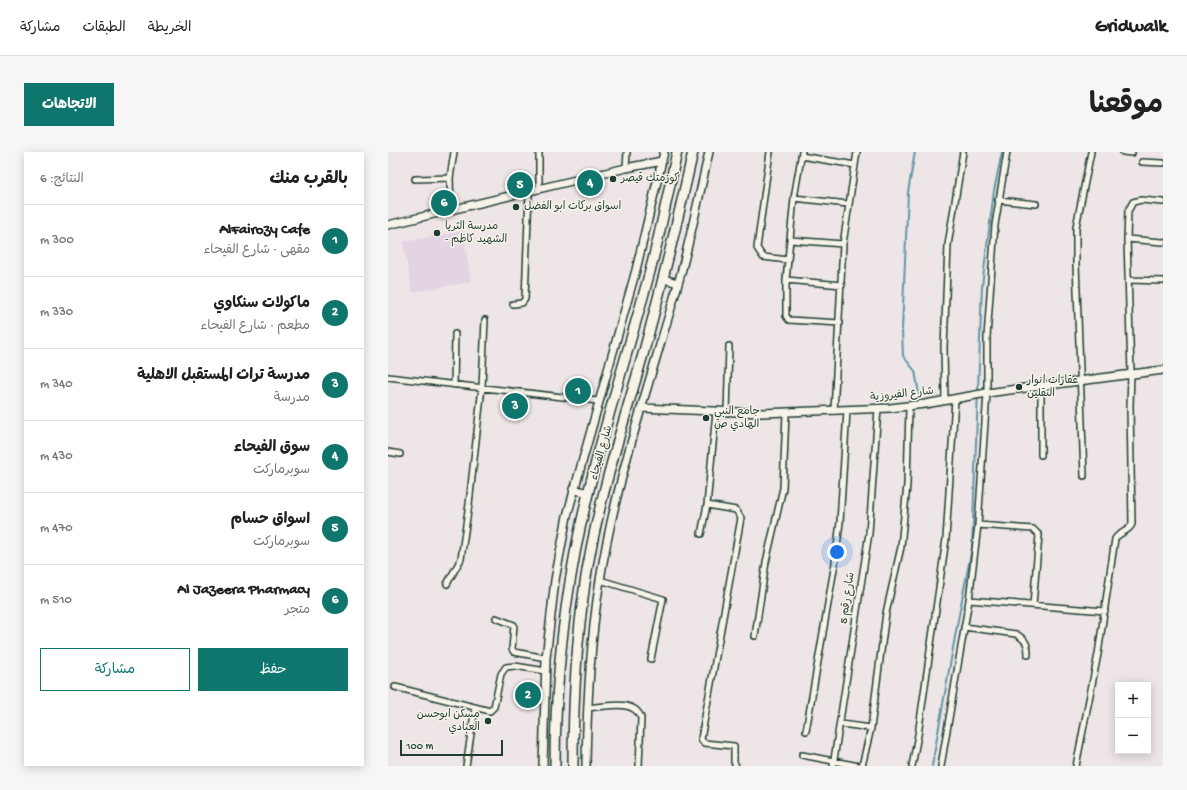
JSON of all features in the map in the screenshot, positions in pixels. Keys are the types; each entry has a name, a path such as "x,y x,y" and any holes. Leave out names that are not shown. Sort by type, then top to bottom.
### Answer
{"highway":[{"name":"شارع الفيحاء","path":"555,766 556,704 563,628 575,552 588,493 650,274 677,152"},
{"name":"شارع الفيحاء","path":"573,766 576,669 588,562 603,495 664,279 694,152"},
{"path":"616,392 631,396"}],"street":[{"path":"451,210 450,178 454,152"},
{"path":"538,189 539,152"},
{"path":"626,168 627,152"},
{"path":"542,766 546,658 555,580 573,489 636,270 664,152"},
{"path":"586,766 587,708 592,646 600,580 616,499 678,283 709,152"},
{"path":"770,152 757,248 763,257 788,260"},
{"path":"834,411 840,323 843,244 857,152"},
{"path":"945,401 944,348 948,245 963,152"},
{"path":"941,766 969,600 978,525 982,395 998,200 1007,152"},
{"path":"1084,476 1076,227 1091,152"},
{"path":"1123,152 1132,153"},
{"path":"840,323 789,320 785,313 786,280 794,198 802,154 855,165"},
{"path":"388,226 626,168 662,161"},
{"path":"1142,162 1163,164"},
{"path":"415,179 450,178"},
{"path":"513,304 522,303 525,299 529,192"},
{"path":"794,198 848,204"},
{"path":"998,200 1036,204"},
{"path":"1076,766 1104,611 1115,539 1117,535 1127,530 1132,524 1130,406 1131,374 1127,239 1128,211 1133,202 1141,200 1163,202"},
{"path":"1127,239 1163,242"},
{"path":"790,240 843,244"},
{"path":"636,270 650,274"},
{"path":"664,279 678,283"},
{"path":"786,280 842,285"},
{"path":"1129,280 1163,281"},
{"path":"447,584 461,559 469,504 482,387 485,320"},
{"path":"454,385 455,334"},
{"path":"727,412 729,346"},
{"name":"شارع الفيروزية","path":"641,408 716,413 786,413 909,407 1081,380 1163,370"},
{"path":"388,377 598,401"},
{"path":"1041,386 1041,455"},
{"path":"912,766 918,735 946,539 955,399"},
{"path":"862,766 871,728 886,613 901,547 908,485 909,407"},
{"name":"شارع رقم 5","path":"834,764 869,533 878,408"},
{"path":"806,731 835,563 840,522 847,411"},
{"path":"701,534 707,505 716,413"},
{"path":"755,636 766,562 784,488 786,413"},
{"path":"388,452 400,454"},
{"path":"573,489 588,493"},
{"path":"603,495 616,499"},
{"path":"707,505 736,510 742,518 701,739 704,743 734,746 734,762 736,766"},
{"path":"978,525 1033,529 1039,535 1033,605"},
{"path":"600,580 662,599 663,604 651,659"},
{"path":"969,600 1104,611"},
{"path":"496,618 514,625 512,651 546,658"},
{"path":"964,627 1016,634 1028,643 1028,655"},
{"path":"395,688 490,711 493,709 500,674 506,667 510,666 546,671"},
{"path":"587,708 628,706 638,711 641,718 639,766"},
{"path":"466,766 475,708"},
{"path":"841,724 871,728"},
{"path":"802,755 834,764 859,766"}],"shaded area":[{"path":"463,231 471,282 412,292 403,242"},
{"path":"505,394 526,396 524,418 503,416"}],"waterway":[{"path":"915,152 908,192 902,330 903,356 915,371 919,394"},
{"path":"932,766 972,548 982,286 994,191 1002,152"}],"place":[{"name":"كوزمتك قيصر","path":"613,179"},
{"name":"سوق الفيحاء","path":"590,183"},
{"name":"اسواق حسام","path":"520,185"},
{"name":"Al Jazeera Pharmacy","path":"444,203"},
{"name":"اسواق بركات ابو الفضل","path":"516,207"},
{"name":"مدرسة الثريا - الشهيد كاظم","path":"437,233"},
{"name":"عقارات انوار الثقلين","path":"1019,387"},
{"name":"AlFairozy Cafe","path":"578,391"},
{"name":"مدرسة تراث المستقبل الاهلية","path":"515,406"},
{"name":"جامع النبي الهادي ص","path":"706,418"},
{"name":"ماكولات سنكاوي","path":"528,695"},
{"name":"مسكن ابوحسن العبادي","path":"488,721"}]}
